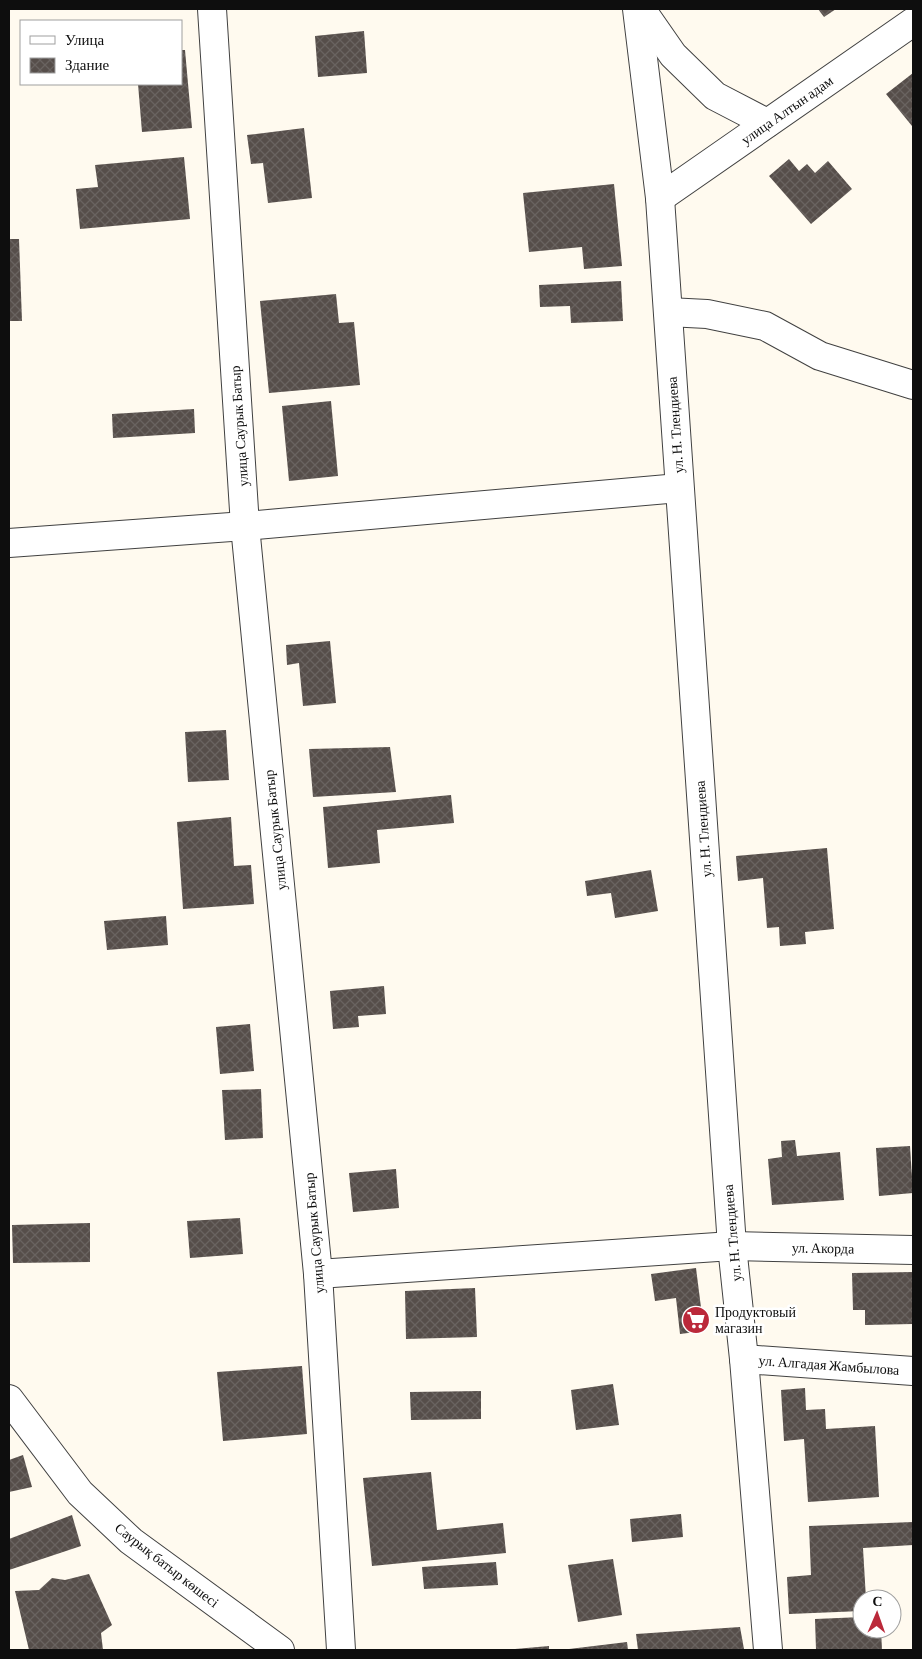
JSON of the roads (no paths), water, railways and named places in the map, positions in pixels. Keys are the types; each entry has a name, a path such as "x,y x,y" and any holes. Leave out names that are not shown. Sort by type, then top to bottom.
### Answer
{"street":[{"name":"улица Саурык Батыр","path":"212,9 245,526 318,1274 341,1650"},
{"name":"ул. Н. Тлендиева","path":"637,9 660,198 732,1246 744,1359 768,1650"},
{"path":"641,9 673,55 715,96 767,123"},
{"name":"улица Алтын адам","path":"660,198 913,22"},
{"path":"668,312 707,314 765,326 820,356 913,385"},
{"path":"9,543 245,526 679,488"},
{"name":"ул. Акорда","path":"318,1274 732,1246 913,1250"},
{"name":"ул. Алгадая Жамбылова","path":"744,1359 913,1371"},
{"name":"Саурық батыр көшесі","path":"9,1399 80,1494 131,1541 280,1650"}],"place":[{"name":"Продуктовый магазин","path":"696,1320"}]}
